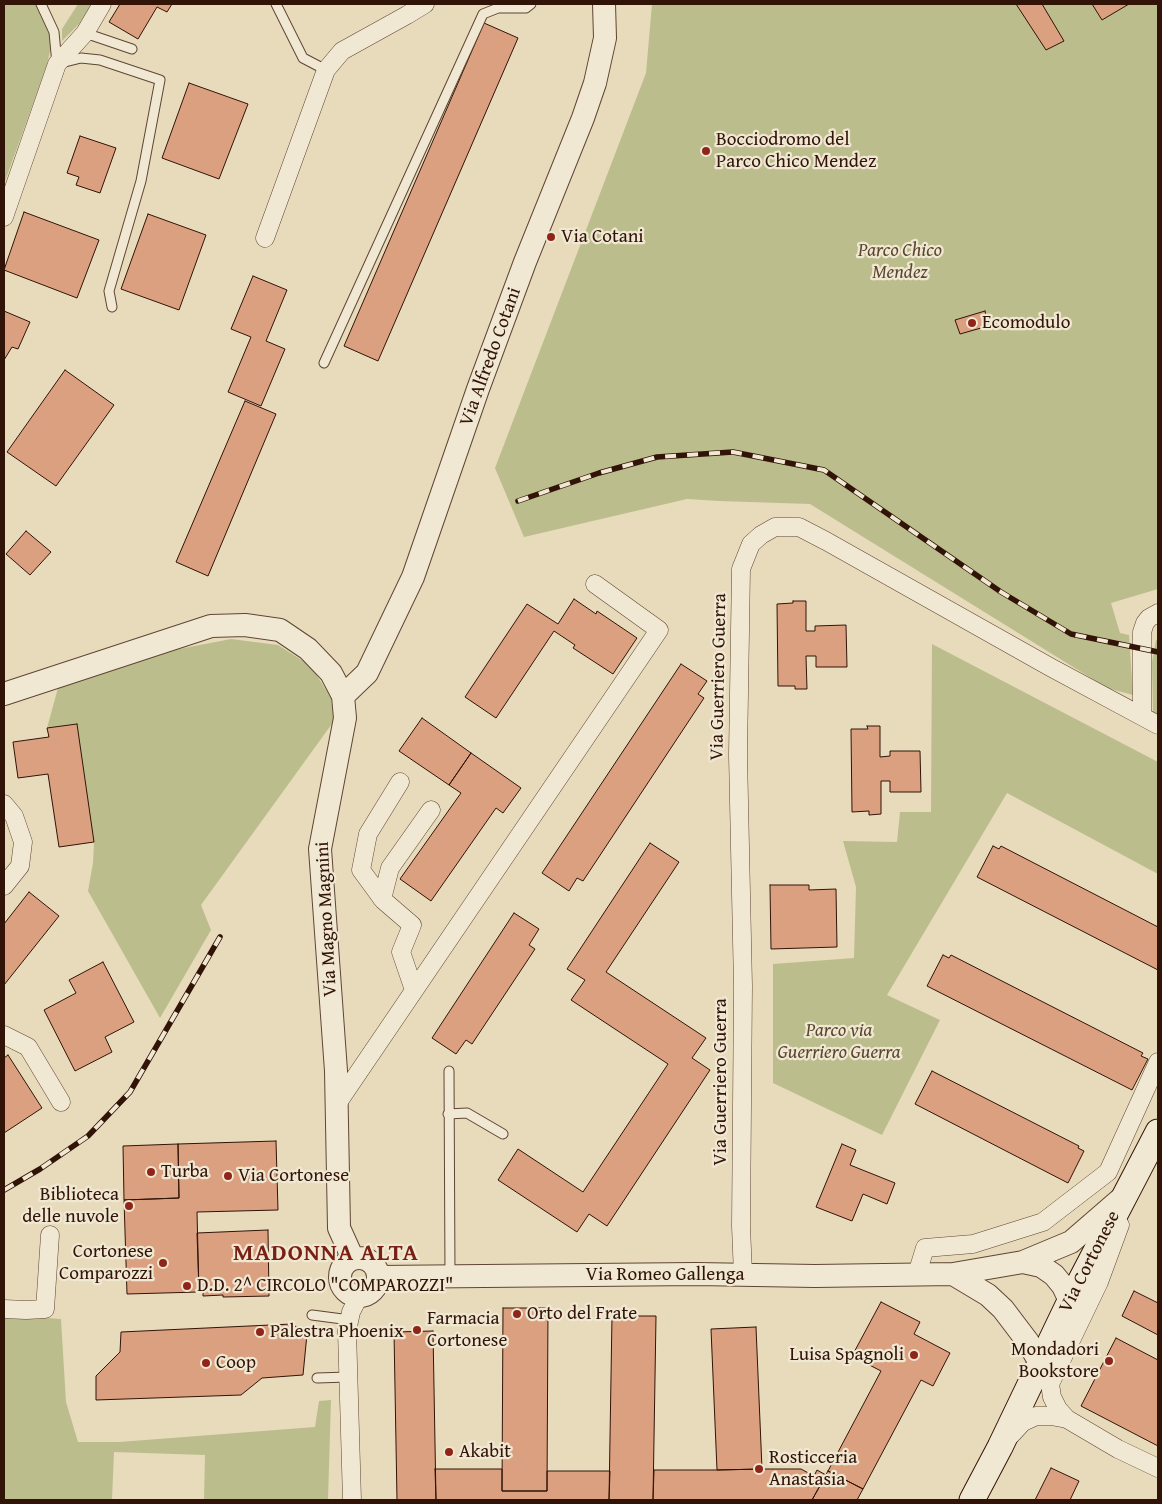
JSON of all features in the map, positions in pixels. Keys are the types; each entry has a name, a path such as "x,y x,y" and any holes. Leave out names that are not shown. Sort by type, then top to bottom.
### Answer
{"main road":[{"name":"Via Cortonese","path":"972,1500 1026,1394 1045,1373 1070,1301 1158,1132"}],"street":[{"path":"4,217 57,64 85,33 102,4"},
{"path":"265,238 326,70 342,51 425,4"},
{"name":"Via Alfredo Cotani","path":"343,696 367,673 413,577 521,271 583,118 595,83 605,38 604,4"},
{"name":"Via Guerriero Guerra","path":"743,1275 741,1226 743,986 738,755 742,569 751,544 761,535 775,527 799,527 1158,725"},
{"path":"337,1104 659,630 595,584"},
{"path":"1142,716 1142,632 1149,618 1158,613"},
{"name":"Via Magno Magnini","path":"4,694 211,626 244,625 280,630 308,649 331,673 343,696 345,718 320,849 336,1071 339,1228 353,1259"},
{"name":"Via Magno Magnini","path":"400,782 368,834 361,870 382,899 412,925 401,952 414,990"},
{"path":"4,804 14,816 23,842 20,866 4,886"},
{"path":"382,899 390,868 431,810"},
{"path":"4,1035 28,1047 61,1102"},
{"path":"917,1274 925,1248 973,1244 1043,1222 1108,1172 1158,1062"},
{"path":"1045,1373 1099,1282 1120,1228 1123,1197"},
{"name":"Via Romeo Gallenga","path":"378,1277 953,1274 1023,1262 1071,1242 1123,1197"},
{"path":"4,1309 44,1309 50,1235"},
{"path":"353,1259 364,1259 370,1262 378,1277 374,1288 370,1292 359,1296 346,1292 342,1287 340,1274 342,1267 353,1259"},
{"name":"Via Romeo Gallenga","path":"1023,1262 1041,1266 1054,1274 1063,1286 1070,1301"},
{"path":"953,1274 988,1295 1003,1309 1028,1342 1045,1373 1058,1410 1067,1419 1118,1449 1158,1468"},
{"path":"352,1500 347,1331 351,1312 359,1296"},
{"path":"1003,1309 1015,1338 1024,1369 1026,1394"},
{"path":"1000,1447 1023,1422 1036,1416 1067,1419"}],"lane":[{"path":"41,4 54,32 57,64 81,58 100,60 160,80 141,182 109,291 112,306"},
{"path":"276,4 303,58 326,70"},
{"path":"324,363 483,14 498,8 526,8 531,4"},
{"path":"85,33 132,49"},
{"path":"449,1071 450,1276"},
{"path":"448,1114 467,1113 503,1134"},
{"path":"312,1315 350,1320"},
{"path":"317,1378 348,1377"}],"green space":[{"path":"4,4 41,4 54,32 47,65 4,184"},
{"path":"78,4 92,4 79,24 62,41 62,29"},
{"name":"Parco Chico Mendez","path":"652,4 1158,4 1158,589 1111,603 1120,633 1129,635 1133,695 1107,688 810,504 687,499 524,537 495,468 646,73"},
{"path":"231,639 278,645 311,666 331,698 334,721 201,905 211,930 160,1018 88,891 93,863 94,842 77,724 47,728 58,688 158,653"},
{"path":"1156,640 1158,640 1158,714 1153,712 1152,662"},
{"name":"Parco via Guerriero Guerra","path":"932,644 1158,762 1158,874 1007,793 887,995 940,1020 882,1135 773,1083 773,964 854,958 856,887 843,841 897,842 900,812 931,812"},
{"path":"4,1315 61,1319 66,1402 78,1442 119,1442 315,1427 319,1401 331,1400 328,1500 204,1500 205,1455 114,1452 112,1500 4,1500"}],"building":[{"path":"120,4 172,4 167,12 157,7 138,39 109,22"},
{"path":"1016,4 1042,4 1064,41 1046,50"},
{"path":"1092,4 1129,4 1102,20"},
{"path":"484,23 518,38 378,361 344,346"},
{"path":"189,83 248,104 219,179 162,158"},
{"path":"80,136 116,148 100,193 76,185 79,177 67,173"},
{"path":"24,212 99,240 77,298 4,270"},
{"path":"148,214 206,235 179,310 121,289"},
{"path":"253,276 287,290 266,341 285,349 261,406 228,392 251,337 231,329"},
{"path":"4,311 30,322 18,349 12,347 4,360"},
{"name":"Ecomodulo","path":"985,311 988,326 960,334 955,320"},
{"path":"65,370 114,405 56,486 7,452"},
{"path":"245,401 276,414 208,576 176,562"},
{"path":"26,531 51,552 30,575 6,554"},
{"path":"574,599 596,614 597,611 637,638 613,674 573,648 575,645 554,631 496,718 465,697 527,604 558,624"},
{"path":"793,601 806,601 806,631 815,631 815,626 846,625 847,667 816,667 816,656 806,656 807,689 795,689 795,686 778,686 777,604 793,603"},
{"path":"681,664 707,681 698,694 704,698 583,881 577,878 569,891 542,873"},
{"path":"422,718 471,753 449,785 399,751"},
{"path":"77,724 94,842 59,847 48,774 18,778 13,742 49,737 47,728"},
{"path":"867,726 880,726 880,757 890,756 890,751 920,751 921,792 890,792 890,781 881,781 881,814 869,815 869,811 852,812 851,729 868,729"},
{"path":"471,753 521,788 503,813 496,808 431,901 400,879 461,793 449,785"},
{"path":"650,843 679,862 606,972 706,1038 692,1058 710,1070 607,1226 589,1214 577,1232 498,1180 518,1149 583,1192 668,1064 571,1000 585,980 567,969"},
{"path":"993,846 999,849 1001,846 1158,927 1158,970 977,877"},
{"path":"770,885 809,885 809,890 836,889 837,947 771,949"},
{"path":"29,892 59,916 4,985 4,924"},
{"path":"514,913 539,929 529,945 535,949 472,1044 466,1040 456,1054 432,1038"},
{"path":"943,955 949,958 951,955 1143,1053 1141,1056 1148,1059 1132,1090 927,986"},
{"path":"103,962 134,1022 105,1037 112,1052 75,1071 44,1010 76,993 69,980"},
{"path":"8,1055 42,1108 4,1133 4,1058"},
{"path":"932,1071 1079,1146 1078,1148 1084,1151 1068,1183 915,1104"},
{"path":"276,1141 278,1210 197,1212 199,1292 127,1294 124,1200 179,1198 178,1144"},
{"name":"Turba","path":"178,1144 179,1198 124,1200 123,1146"},
{"path":"842,1144 856,1150 850,1165 895,1183 887,1204 863,1194 852,1221 816,1207"},
{"path":"268,1230 269,1296 203,1296 203,1291 199,1292 197,1233"},
{"path":"1134,1291 1158,1303 1158,1335 1122,1316"},
{"path":"881,1302 920,1322 914,1334 950,1353 933,1386 921,1380 863,1489 828,1471 881,1371 852,1356"},
{"path":"503,1308 548,1308 547,1491 502,1491"},
{"path":"612,1316 656,1316 653,1500 609,1500"},
{"name":"Coop","path":"292,1324 307,1334 303,1375 262,1378 241,1395 96,1400 96,1376 120,1352 121,1332"},
{"path":"756,1327 762,1469 717,1470 711,1329"},
{"path":"433,1331 436,1500 397,1500 394,1332"},
{"path":"1116,1338 1158,1360 1158,1446 1081,1406"},
{"path":"1051,1468 1079,1481 1070,1500 1035,1500"},
{"path":"435,1469 502,1469 502,1491 547,1491 547,1471 610,1471 609,1500 436,1500"},
{"path":"801,1469 814,1476 817,1470 826,1475 812,1500 653,1500 654,1470"},
{"path":"828,1471 863,1489 857,1500 812,1500"}],"railway":[{"path":"518,501 599,473 657,457 733,452 824,470 1001,592 1071,634 1158,652"},
{"path":"4,1190 40,1169 88,1136 130,1092 220,937"}],"place":[{"name":"Bocciodromo del Parco Chico Mendez","path":"706,151"},
{"name":"Via Cotani","path":"551,237"},
{"name":"Ecomodulo","path":"972,323"},
{"name":"Turba","path":"151,1172"},
{"name":"Via Cortonese","path":"228,1176"},
{"name":"Biblioteca delle nuvole","path":"129,1206"},
{"name":"Cortonese Comparozzi","path":"163,1263"},
{"name":"D.D. 2^ CIRCOLO \"COMPAROZZI\"","path":"187,1286"},
{"name":"Orto del Frate","path":"517,1314"},
{"name":"Farmacia Cortonese","path":"417,1330"},
{"name":"Palestra Phoenix","path":"260,1332"},
{"name":"Luisa Spagnoli","path":"914,1355"},
{"name":"Mondadori Bookstore","path":"1109,1361"},
{"name":"Coop","path":"206,1363"},
{"name":"Akabit","path":"449,1452"},
{"name":"Rosticceria Anastasia","path":"759,1469"}],"district":[{"name":"MADONNA ALTA","path":"326,1254"}]}
